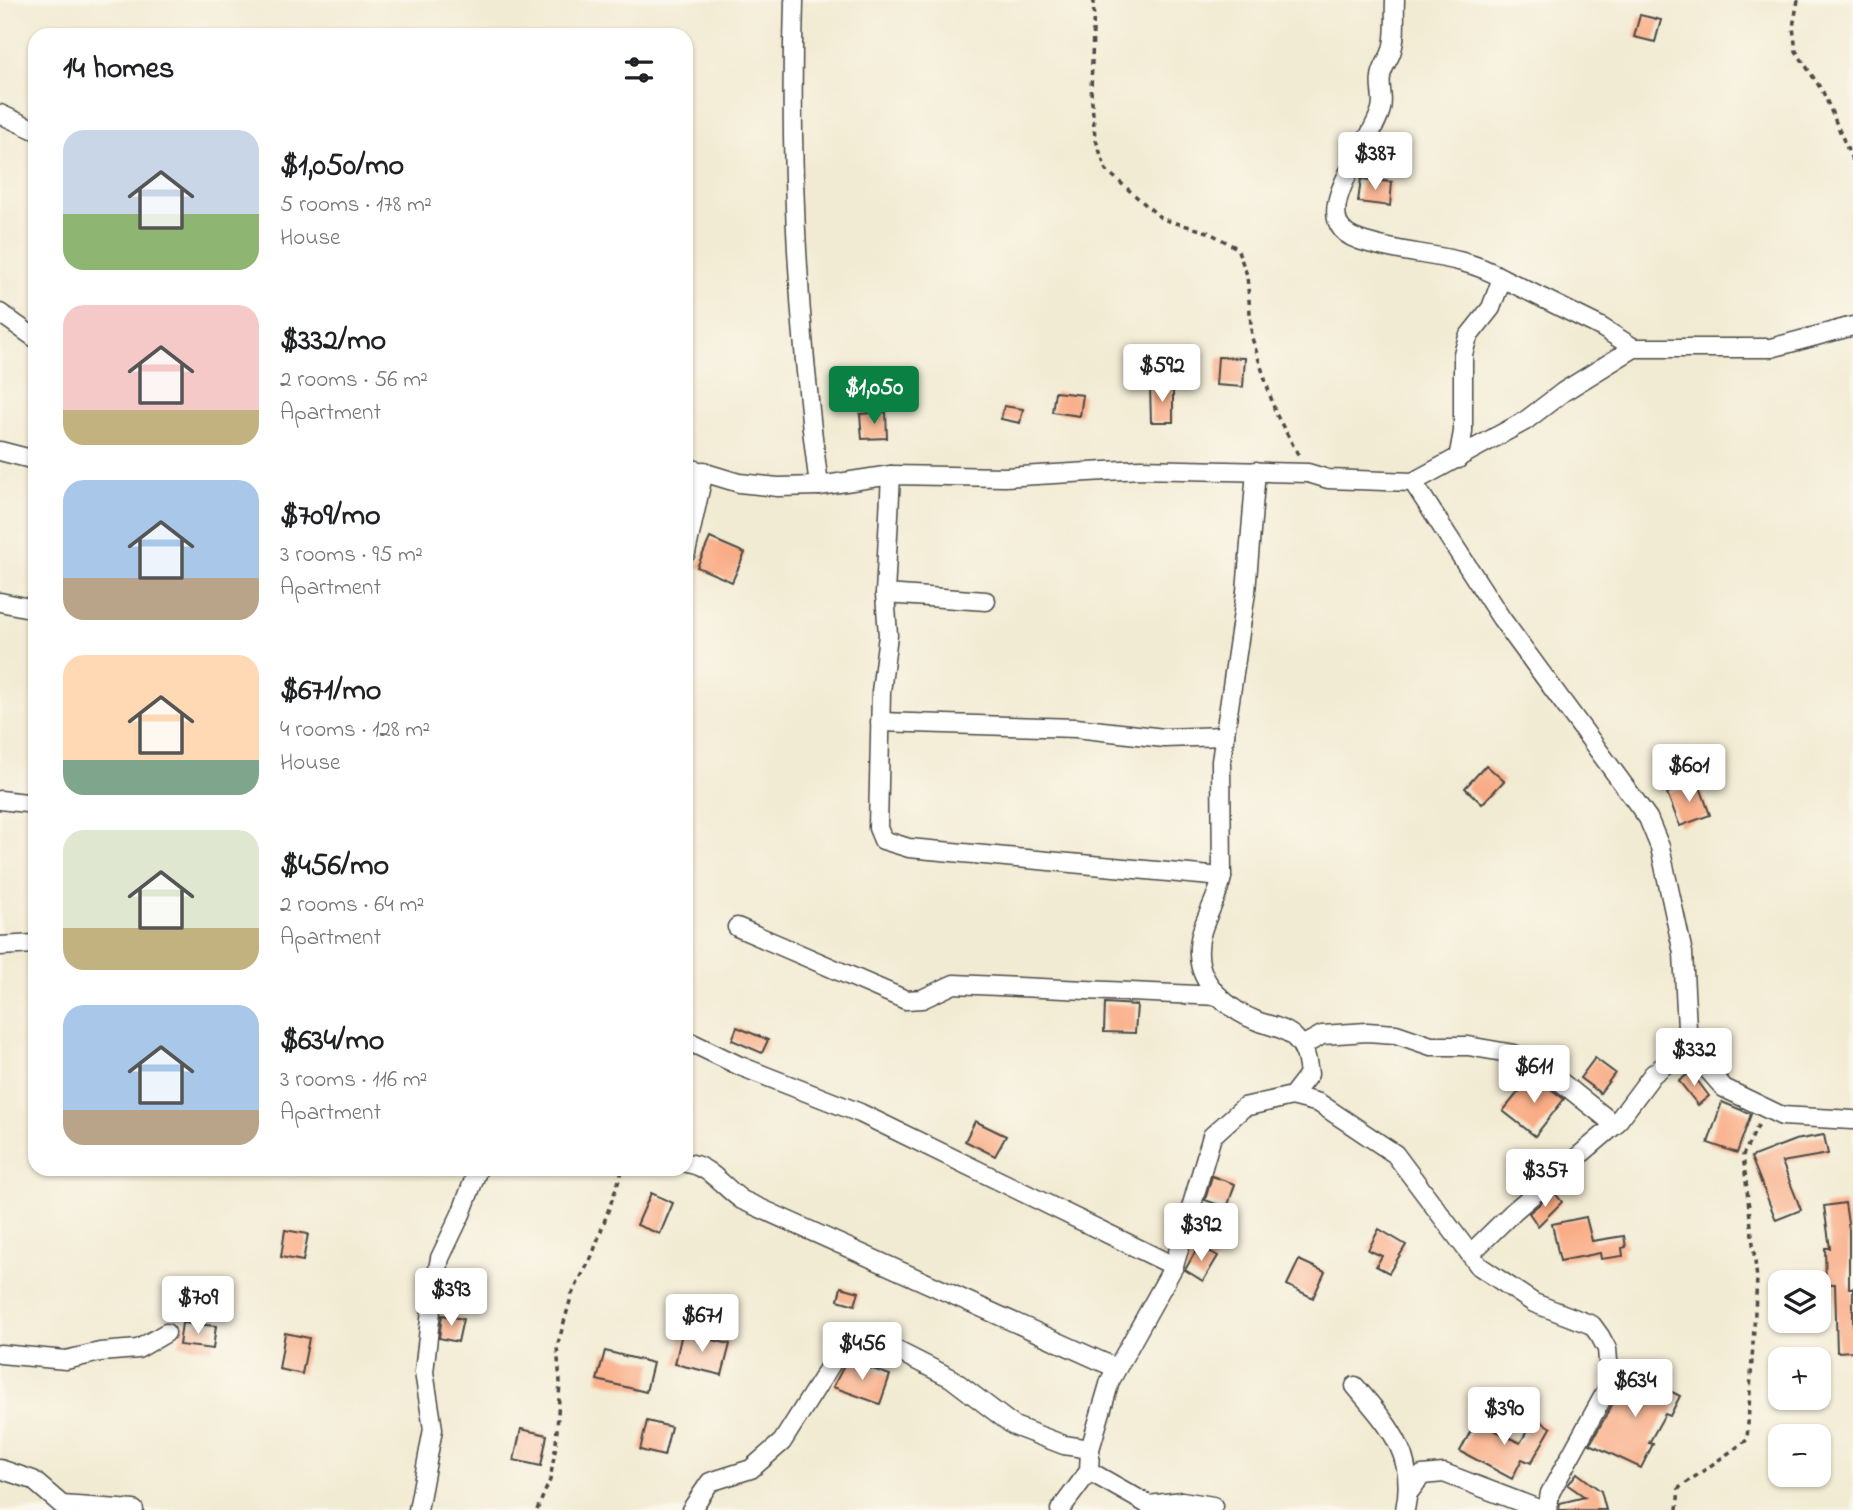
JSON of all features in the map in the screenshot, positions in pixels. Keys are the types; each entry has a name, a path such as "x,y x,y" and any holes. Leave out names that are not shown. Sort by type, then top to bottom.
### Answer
{"street":[{"path":"1395,0 1395,36 1391,52 1382,69 1381,110 1353,165 1336,207 1335,220 1339,229 1356,239 1394,250 1464,261 1601,327 1633,348"},
{"path":"794,1 790,115 794,226 802,352 819,486"},
{"path":"0,114 28,127"},
{"path":"1458,459 1465,399 1463,354 1468,337 1491,307 1502,278"},
{"path":"0,313 28,333"},
{"path":"693,469 739,483 819,486 891,475 1005,477 1140,469 1308,473 1328,479 1413,482 1525,421 1563,392 1633,348 1771,348 1853,326"},
{"path":"0,451 28,458"},
{"path":"693,521 704,471"},
{"path":"1256,471 1246,592 1221,761 1222,877 1219,892 1200,934 1199,956 1204,976 1219,996 1237,1011 1290,1033 1302,1046 1319,1103"},
{"path":"891,475 884,594 888,635 880,722 878,828 883,840 909,848 1222,877"},
{"path":"1413,482 1501,618 1648,818 1660,846 1683,953 1688,1047 1712,1078 1724,1087 1782,1116 1853,1120"},
{"path":"884,594 986,601"},
{"path":"0,602 28,608"},
{"path":"880,722 1076,728 1164,738 1225,736"},
{"path":"0,800 28,803"},
{"path":"737,927 906,1000 922,999 954,984 1219,996"},
{"path":"0,946 28,944"},
{"path":"1302,1046 1322,1034 1367,1032 1396,1034 1431,1046 1468,1046 1514,1054 1542,1067 1615,1125"},
{"path":"693,1043 740,1066 860,1113 1174,1266"},
{"path":"1470,1254 1514,1211 1615,1125 1653,1074 1688,1047"},
{"path":"1292,1096 1309,1074"},
{"path":"1060,1510 1089,1471 1090,1449 1116,1368 1146,1322 1174,1266 1212,1136 1244,1107 1292,1096 1319,1103 1395,1154 1479,1266 1534,1303 1592,1325 1606,1349 1610,1384 1550,1493 1547,1510"},
{"path":"693,1164 702,1166 719,1184 741,1200 1116,1368"},
{"path":"418,1510 433,1429 424,1372 432,1302 440,1258 475,1176"},
{"path":"0,1354 66,1360 100,1352 138,1349 166,1333"},
{"path":"691,1510 710,1482 751,1469 771,1455 845,1342 858,1336 868,1336 951,1378 1026,1432 1064,1445 1090,1449"},
{"path":"1355,1386 1392,1428 1403,1453 1409,1492 1405,1510"},
{"path":"0,1469 33,1480 62,1505 134,1510"},
{"path":"1089,1471 1149,1505 1182,1501 1213,1506"},
{"path":"1409,1492 1422,1475 1444,1473 1541,1510"}],"path":[{"path":"1094,0 1091,91 1095,136 1106,170 1162,219 1208,232 1237,248 1247,275 1252,338 1276,414 1308,473"},
{"path":"1798,0 1793,27 1796,51 1823,92 1853,162"},
{"path":"1677,1510 1679,1488 1747,1440 1757,1279 1743,1155 1767,1109"},
{"path":"537,1510 550,1480 556,1445 560,1382 557,1347 572,1294 592,1256 621,1176"}],"building":[{"path":"1640,15 1661,20 1655,42 1634,37"},
{"path":"1361,179 1392,182 1390,206 1358,202"},
{"path":"1218,357 1245,358 1243,387 1216,385"},
{"path":"1150,386 1173,386 1173,422 1151,422"},
{"path":"1055,392 1083,395 1080,416 1052,412"},
{"path":"1004,406 1023,409 1020,423 1001,419"},
{"path":"886,412 887,438 862,439 860,414"},
{"path":"710,538 745,553 732,582 697,567"},
{"path":"1486,765 1504,781 1482,804 1465,788"},
{"path":"1698,781 1710,815 1680,826 1667,793"},
{"path":"1105,1003 1137,1005 1135,1033 1104,1032"},
{"path":"737,1027 768,1040 762,1053 732,1040"},
{"path":"1595,1058 1615,1073 1600,1093 1580,1078"},
{"path":"1691,1072 1709,1096 1698,1105 1679,1081"},
{"path":"1532,1075 1564,1099 1535,1136 1503,1111"},
{"path":"1722,1102 1751,1114 1737,1153 1708,1143"},
{"path":"975,1121 1006,1136 995,1156 965,1141"},
{"path":"1824,1135 1828,1154 1782,1162 1801,1210 1776,1220 1751,1157 1795,1140"},
{"path":"1212,1176 1235,1184 1227,1208 1205,1200"},
{"path":"1554,1192 1562,1202 1538,1226 1529,1213"},
{"path":"651,1193 673,1203 660,1234 637,1225"},
{"path":"1845,1203 1849,1230 1849,1288 1853,1288 1853,1351 1837,1352 1835,1284 1831,1284 1831,1270 1826,1270 1825,1248 1830,1248 1824,1206"},
{"path":"1586,1217 1592,1241 1624,1236 1626,1247 1622,1248 1623,1256 1601,1259 1600,1253 1560,1261 1552,1224"},
{"path":"1379,1229 1406,1245 1389,1273 1376,1266 1382,1256 1368,1250"},
{"path":"285,1230 308,1234 303,1261 281,1257"},
{"path":"1199,1245 1218,1256 1203,1281 1185,1270"},
{"path":"1299,1260 1325,1272 1313,1298 1287,1285"},
{"path":"841,1287 859,1292 855,1305 838,1300"},
{"path":"442,1315 463,1319 458,1342 439,1338"},
{"path":"182,1323 216,1326 213,1349 179,1345"},
{"path":"285,1333 309,1338 302,1374 279,1369"},
{"path":"682,1333 730,1344 722,1375 675,1364"},
{"path":"605,1351 653,1363 646,1392 597,1380"},
{"path":"847,1360 890,1375 880,1404 833,1387"},
{"path":"1631,1371 1680,1396 1670,1416 1665,1414 1649,1443 1653,1444 1641,1468 1590,1444"},
{"path":"1535,1418 1551,1428 1531,1463 1522,1459 1512,1479 1460,1451 1476,1421 1520,1443"},
{"path":"647,1421 671,1427 664,1456 640,1450"},
{"path":"521,1429 547,1435 541,1466 514,1460"},
{"path":"1577,1473 1601,1491 1606,1510 1559,1510 1560,1503 1585,1497 1568,1485"}]}
